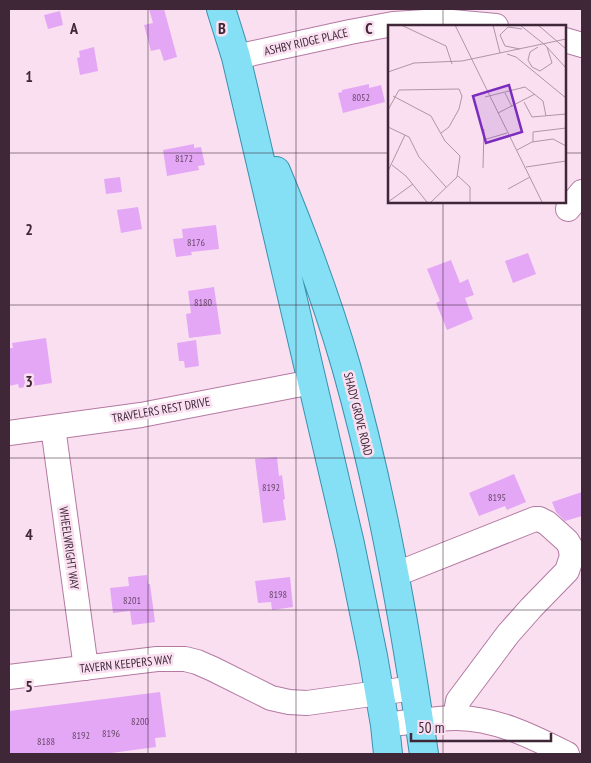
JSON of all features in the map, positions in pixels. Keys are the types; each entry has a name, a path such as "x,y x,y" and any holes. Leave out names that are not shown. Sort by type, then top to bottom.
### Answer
{"main road":[{"name":"SHADY GROVE ROAD","path":"221,9 236,57 350,544 373,656 388,754"},
{"name":"SHADY GROVE ROAD","path":"242,88 284,188 322,292 340,348 376,483 394,575 424,754"}],"street":[{"name":"ASHBY RIDGE PLACE","path":"236,57 393,24 441,21 485,25"},
{"path":"566,40 582,45"},
{"name":"TRAVELERS REST DRIVE","path":"9,433 141,415 312,382"},
{"name":"WHEELWRIGHT WAY","path":"53,428 86,668"},
{"path":"394,575 535,519 546,523 570,546 572,556 567,571 508,634 458,701 455,718"},
{"name":"TAVERN KEEPERS WAY","path":"9,677 157,659 185,659 213,669 271,698 289,702 307,703 414,688"},
{"path":"385,725 455,718 481,720 516,731 567,754"}],"building":[{"path":"149,9 164,9 177,57 164,61 160,49 151,51 144,25 153,23"},
{"path":"60,11 63,25 48,29 44,15"},
{"path":"94,47 98,71 80,75 77,58 80,57 79,51"},
{"path":"369,84 369,88 381,85 385,102 343,113 338,93 342,92 342,90"},
{"path":"194,144 194,148 201,147 205,165 198,166 199,170 167,176 163,150"},
{"path":"120,177 122,192 106,194 104,179"},
{"path":"138,207 142,229 121,233 117,210"},
{"path":"216,225 219,249 191,252 192,255 176,257 173,239 183,238 182,229"},
{"path":"528,253 536,274 513,283 505,261"},
{"path":"451,260 460,283 468,279 474,295 465,298 473,319 447,330 436,303 440,301 427,269"},
{"path":"214,287 221,334 189,338 186,314 191,313 188,291"},
{"path":"46,338 52,383 19,388 18,384 9,386 9,348 13,348 12,343"},
{"path":"196,340 199,366 185,368 184,361 179,361 177,343"},
{"path":"277,457 279,476 282,475 286,520 263,523 255,459"},
{"path":"514,474 526,502 507,510 505,506 479,516 469,493"},
{"path":"582,492 582,516 565,521 556,512 552,502"},
{"path":"147,575 155,622 132,625 130,611 113,613 110,588 129,586 128,577"},
{"path":"290,577 293,607 272,610 271,602 258,603 255,581"},
{"path":"160,692 166,737 155,738 156,747 104,754 9,754 9,711"}]}
